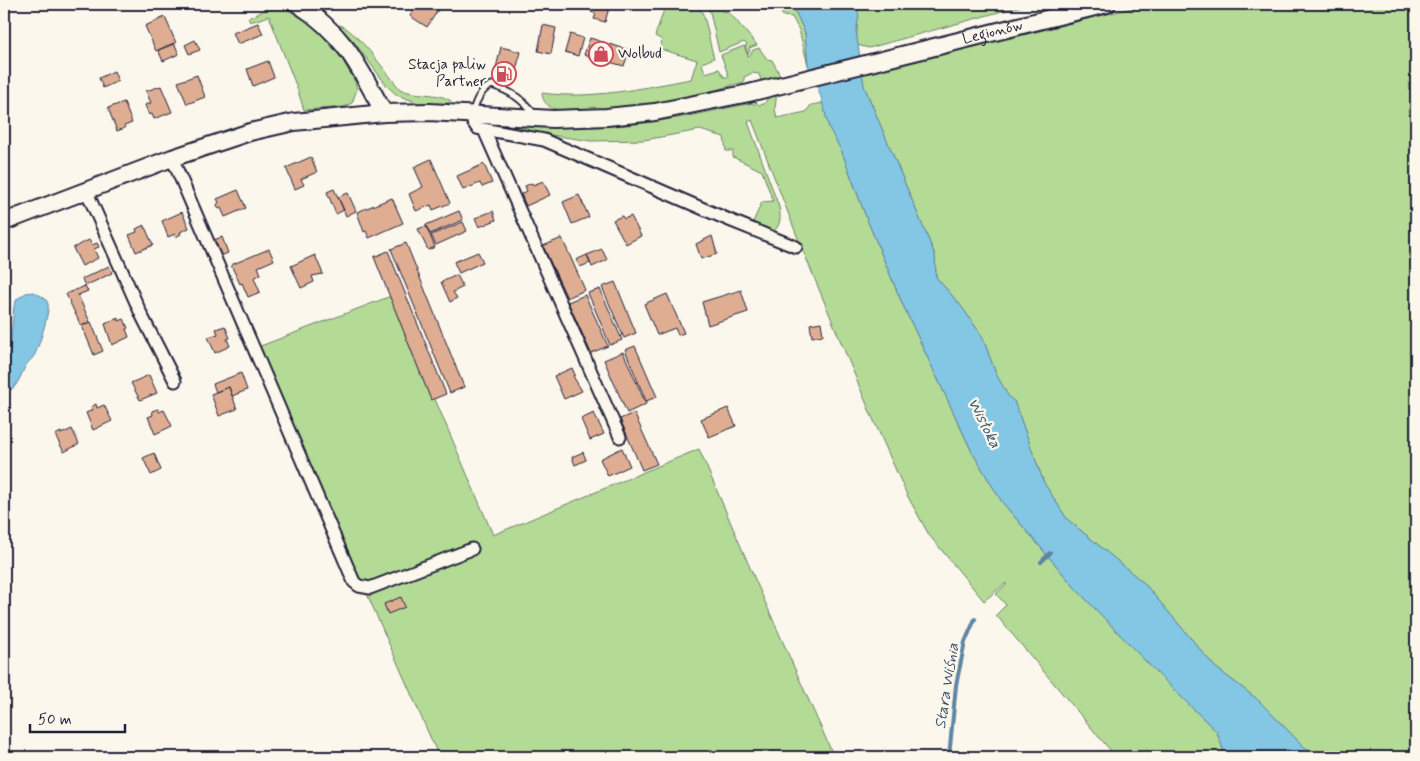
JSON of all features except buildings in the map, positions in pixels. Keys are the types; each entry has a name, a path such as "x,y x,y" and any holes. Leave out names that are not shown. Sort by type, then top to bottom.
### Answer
{"street":[{"path":"298,4 314,14 339,37 354,58 384,112"},
{"name":"Legionów","path":"4,222 172,158 250,132 285,124 384,112 429,112 538,118 607,117 655,112 749,93 1107,4"},
{"path":"473,115 473,122 477,128 544,140 796,247"},
{"path":"484,130 620,438"},
{"path":"172,158 354,582 358,586 370,588 472,549"},
{"path":"86,190 142,316 175,381"}],"lane":[{"path":"473,115 475,105 483,90 492,86 516,95 526,103 538,118"}],"green space":[{"path":"261,4 278,4 308,22 323,36 342,59 355,82 357,89 352,103 344,107 304,110 269,16 250,22 248,18 265,10"},
{"path":"666,4 698,4 706,23 714,58 702,63 705,73 719,69 724,77 729,77 721,55 744,46 748,56 753,50 759,48 767,59 772,60 779,73 775,109 777,118 806,112 811,105 823,103 829,127 842,152 866,217 902,303 972,452 1002,502 1077,590 1217,732 1224,752 1231,757 1116,757 996,615 1006,605 996,594 1006,583 984,601 929,535 907,495 870,412 799,241 752,120 748,122 780,210 779,224 772,232 570,146 753,222 762,202 773,201 762,171 733,157 733,151 726,151 724,137 700,130 644,140 591,141 491,126 492,124 566,127 627,125 676,118 752,103 754,105 756,102 759,105 764,104 767,100 759,74 752,73 744,77 744,82 688,97 640,106 607,110 557,110 546,104 542,93 561,95 598,94 691,79 697,60 660,49 662,40 655,36"},
{"path":"705,4 717,4 723,12 728,11 757,45 749,48 748,54 745,46 747,45 744,42 719,52 710,12"},
{"path":"744,4 792,4 805,33 808,65 799,30 792,17 783,16 781,12"},
{"path":"856,4 1028,4 869,48 857,45"},
{"path":"1148,4 1416,4 1416,757 1325,757 1304,747 1257,699 1215,667 1144,583 1067,519 1044,483 1014,401 1009,398 996,374 982,336 961,306 936,277 935,255 864,86 862,75"},
{"path":"341,25 364,45 400,89 412,93 439,96 451,101 450,103 421,104 397,95 387,86 355,43 339,26"},
{"path":"391,296 493,535 699,449 834,757 439,757 258,347"}],"water":[{"name":"Wisłoka","path":"792,4 856,4 859,16 856,31 864,86 935,255 936,277 961,306 982,336 996,374 1009,397 1014,401 1044,483 1067,519 1144,583 1215,667 1257,699 1304,747 1325,757 1231,757 1224,752 1217,732 1077,590 1002,502 972,452 902,303 866,217 842,152 829,128 821,97 808,65 805,33"},
{"path":"33,292 42,296 48,304 46,322 34,356 26,365 16,385 6,392 4,389 4,367 10,348 14,306 17,299 26,293"}],"waterway":[{"name":"Stara Wiśnia","path":"1041,562 1050,553"},
{"name":"Stara Wiśnia","path":"949,757 956,685 965,642 975,619"}],"place":[{"name":"Wolbud","path":"601,54"},
{"name":"Stacja paliw Partner","path":"504,74"}]}
